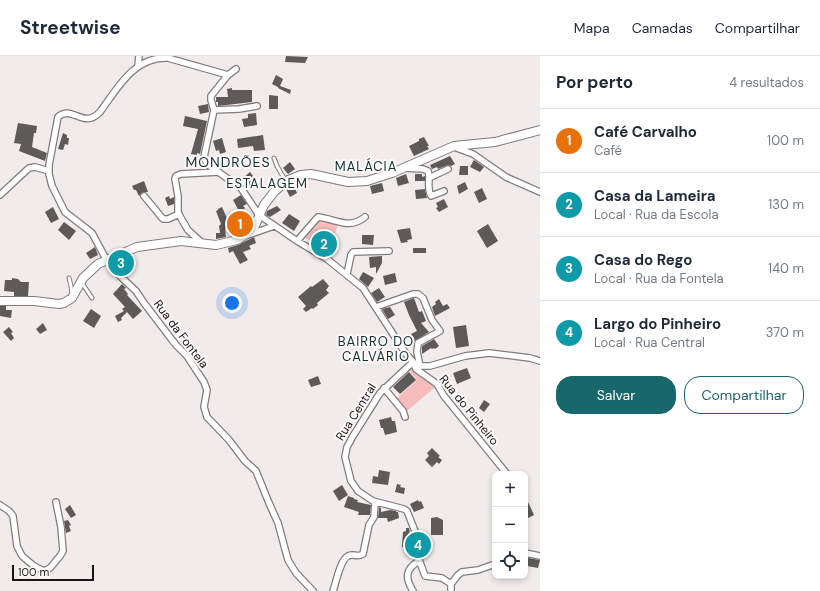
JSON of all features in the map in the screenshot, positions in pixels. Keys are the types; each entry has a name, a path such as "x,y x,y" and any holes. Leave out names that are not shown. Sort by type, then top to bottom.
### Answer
{"main road":[{"path":"0,301 64,303 70,299 81,282 98,264 108,258 143,245 181,241 219,245 237,240 252,230 268,198 286,181 301,175 308,174 341,181 360,182 381,178 452,147 495,142 540,130"}],"street":[{"path":"138,65 139,56"},
{"path":"0,196 29,168 35,167 49,171 59,116 68,113 84,119 94,117 127,72 138,65 152,58 160,57 228,75"},
{"path":"236,69 228,75 211,96 214,110 204,157 207,164 240,188 260,216"},
{"path":"214,110 257,106"},
{"path":"452,147 473,154 506,177 540,192"},
{"path":"404,168 440,173"},
{"path":"426,170 429,173 428,190 430,196 434,196 444,191"},
{"path":"429,178 448,170"},
{"name":"Rua da Fontela","path":"49,171 52,186 65,212 92,233 121,277 136,291 176,345 188,357 204,382 207,390 204,407 206,415 229,440 245,461 255,470 278,523 288,560 296,573 313,591"},
{"path":"203,244 189,232 179,214 177,209 178,196 174,182 175,177 181,174 219,172"},
{"path":"144,196 163,219 168,219 179,214"},
{"name":"Rua do Pinheiro","path":"260,216 327,259 365,290 406,354 413,362 415,368 437,384 444,396 505,471"},
{"path":"297,241 318,218 351,223 359,222 365,217"},
{"path":"237,240 274,226"},
{"path":"347,274 353,252 389,251"},
{"path":"376,307 415,294 422,297 432,320 440,331 418,343 417,352 420,366"},
{"path":"413,362 420,366 433,366 466,356 489,353 527,357 540,361"},
{"name":"Rua Central","path":"413,362 384,388 353,436 347,447 345,457 350,479 354,486 366,497 375,502 407,511 420,544 417,554 419,561"},
{"path":"384,388 403,411 405,417"},
{"path":"0,505 9,511 13,516 16,544 22,556 34,566 44,571 49,569 60,556 63,549 56,502"},
{"path":"334,591 340,568 345,558 349,555 360,556 363,554 369,524 374,517 375,502"},
{"path":"528,554 540,556"},
{"path":"413,591 408,580 408,572 412,565 419,561 425,576 442,578 451,584"},
{"path":"451,591 451,584 458,574 478,570 492,565"}],"lane":[{"path":"274,158 286,181"},
{"path":"69,278 72,289 70,299"},
{"path":"81,282 92,298"}],"shaded area":[{"path":"318,219 338,224 333,241 324,235 320,241 317,240 315,243 304,237"},
{"path":"410,367 434,384 435,387 406,412 396,399 417,380 408,369"}],"building":[{"path":"286,56 308,57 305,63 285,62"},
{"path":"276,75 283,79 280,86 291,90 290,94 272,84"},
{"path":"232,88 232,90 252,90 252,102 218,106 216,97 228,97 227,89"},
{"path":"269,95 278,96 278,109 269,109"},
{"path":"208,104 209,112 200,114 198,106"},
{"path":"256,113 257,125 244,127 242,119 248,118 248,114"},
{"path":"185,116 207,121 200,154 191,154 198,129 183,126"},
{"path":"18,123 37,126 36,133 34,133 32,147 47,153 45,161 19,151 21,144 14,143"},
{"path":"63,133 67,135 67,138 69,138 68,145 65,144 63,150 58,149"},
{"path":"263,135 265,150 254,151 253,146 238,148 237,139"},
{"path":"424,137 429,149 414,156 409,146"},
{"path":"222,138 226,152 220,154 219,150 216,151 213,141"},
{"path":"450,156 455,164 438,169 437,167 432,169 430,165"},
{"path":"474,160 484,167 480,172 470,167"},
{"path":"290,162 295,169 288,174 283,168"},
{"path":"460,166 468,166 468,175 459,175"},
{"path":"250,172 256,180 249,186 243,178"},
{"path":"406,174 409,183 398,186 396,178"},
{"path":"415,174 422,174 422,177 425,176 425,181 415,181"},
{"path":"144,181 148,192 143,192 139,196 132,186"},
{"path":"465,182 468,189 459,194 457,186"},
{"path":"382,183 384,191 372,194 370,186"},
{"path":"293,184 297,193 290,197 286,189"},
{"path":"482,188 487,199 479,203 474,192"},
{"path":"425,189 427,198 416,199 415,190"},
{"path":"241,195 247,204 243,206 245,208 243,210 251,219 239,230 234,224 242,217 233,200"},
{"path":"169,196 170,199 174,197 174,204 168,206 165,198"},
{"path":"444,199 448,207 439,212 436,208 438,207 436,203"},
{"path":"277,206 281,210 270,217 266,215 267,211"},
{"path":"53,207 59,219 51,223 45,212"},
{"path":"222,207 230,225 225,228 226,237 216,239 216,233 220,233 219,226 221,224 216,211"},
{"path":"289,214 300,221 294,231 282,223"},
{"path":"64,222 76,231 69,240 58,230"},
{"path":"488,224 498,241 487,248 477,231"},
{"path":"410,228 412,239 407,240 408,242 401,243 397,230"},
{"path":"324,235 332,240 325,250 318,246"},
{"path":"362,235 374,235 373,245 362,244"},
{"path":"254,237 256,243 249,246 251,249 243,252 248,260 240,264 233,251 229,253 228,248"},
{"path":"95,247 98,255 90,259 86,253"},
{"path":"413,248 426,248 426,253 413,253"},
{"path":"382,256 382,263 376,274 376,267 370,268 369,257"},
{"path":"125,258 130,267 128,268 130,273 126,276 117,262"},
{"path":"363,272 374,278 368,287 359,279"},
{"path":"395,273 397,282 385,285 383,276"},
{"path":"12,278 18,279 21,282 29,282 28,296 14,296 14,292 4,291 5,280 12,280"},
{"path":"323,279 329,286 326,290 329,293 317,303 318,305 306,312 303,309 306,306 298,297 311,286 312,287"},
{"path":"122,284 126,288 124,289 128,294 127,295 142,311 133,319 127,312 121,318 122,320 118,322 115,316 124,311 122,309 125,307 113,294"},
{"path":"379,288 385,297 377,302 371,293"},
{"path":"414,298 419,312 422,311 426,321 421,323 429,332 412,343 409,338 412,336 411,334 417,331 404,302"},
{"path":"439,299 443,306 447,304 450,308 435,316 432,307"},
{"path":"0,306 6,306 6,310 12,310 11,318 0,316"},
{"path":"390,307 395,315 388,319 382,309"},
{"path":"91,309 101,316 94,328 83,321"},
{"path":"43,323 47,330 40,334 36,329"},
{"path":"466,325 469,346 456,348 453,327"},
{"path":"9,327 13,332 11,333 14,338 11,341 3,332"},
{"path":"434,339 439,346 435,349 431,348 422,354 422,346"},
{"path":"467,368 471,378 457,384 453,373"},
{"path":"409,372 416,380 400,394 393,387"},
{"path":"318,376 321,384 311,387 308,380"},
{"path":"484,400 490,404 484,412 479,408"},
{"path":"391,417 392,421 395,421 397,432 385,435 379,420"},
{"path":"432,448 442,460 439,464 437,462 432,467 425,460 429,456 427,453"},
{"path":"379,470 390,472 388,485 372,483 373,476 378,477"},
{"path":"397,484 401,485 400,487 405,488 404,494 395,492"},
{"path":"342,485 348,495 339,501 333,491"},
{"path":"348,496 358,500 357,502 371,505 370,515 358,515 359,512 344,507"},
{"path":"418,500 419,502 421,501 424,508 414,512 410,504"},
{"path":"528,502 534,515 528,518"},
{"path":"70,505 76,515 71,518 65,509"},
{"path":"379,507 381,508 381,512 390,510 398,512 399,518 388,522 387,518 378,518"},
{"path":"437,517 443,520 443,535 431,535 431,518"},
{"path":"68,520 71,525 69,526 71,531 66,533 64,521"},
{"path":"406,528 409,528 411,541 407,541 407,547 402,547 403,532 406,531"},
{"path":"423,539 432,539 432,549 423,549"},
{"path":"528,558 540,560 538,568 528,566"}],"place":[{"name":"Café Carvalho","path":"240,224"},
{"name":"Casa da Lameira","path":"324,244"},
{"name":"Casa do Rego","path":"121,263"},
{"name":"Largo do Pinheiro","path":"418,545"}],"district":[{"name":"MONDRÕES","path":"228,162"},
{"name":"MALÁCIA","path":"366,166"},
{"name":"ESTALAGEM","path":"267,183"},
{"name":"BAIRRO DO CALVÁRIO","path":"376,348"}]}
